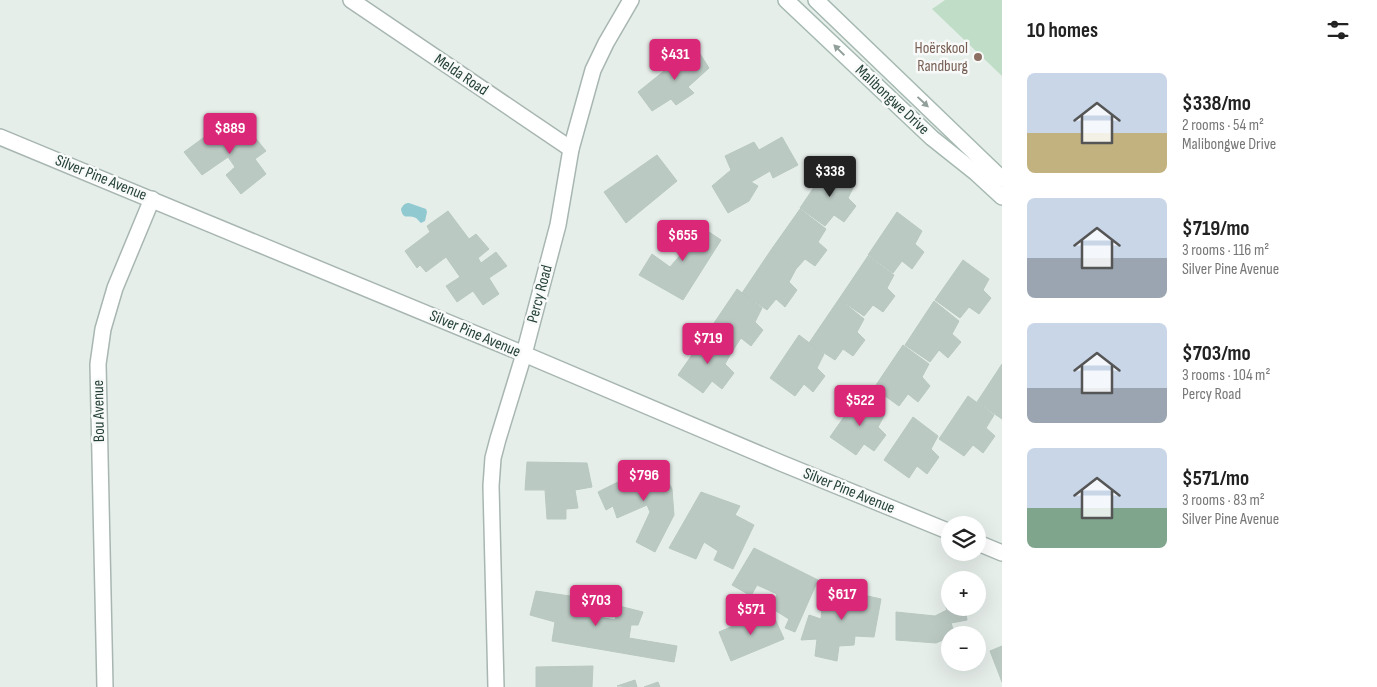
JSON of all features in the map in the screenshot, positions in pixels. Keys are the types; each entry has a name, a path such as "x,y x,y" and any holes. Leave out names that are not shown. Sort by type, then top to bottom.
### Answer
{"street":[{"name":"Melda Road","path":"350,0 571,149"},
{"name":"Percy Road","path":"496,687 491,486 493,458 524,354 558,225 571,149 593,70 631,0"},
{"name":"Malibongwe Drive","path":"786,0 932,138 976,173 1002,197"},
{"name":"Malibongwe Drive","path":"816,0 1002,179"},
{"name":"Silver Pine Avenue","path":"0,137 941,528"},
{"name":"Bou Avenue","path":"105,687 98,364 103,330 115,288 152,199"},
{"path":"986,546 1002,553"}],"green space":[{"path":"945,0 1002,0 1002,76 932,9"}],"water":[{"path":"406,203 426,209 425,221 421,223 416,218 403,215 401,209"}],"building":[{"path":"695,46 709,68 688,87 694,93 676,105 671,99 652,111 638,92"},
{"path":"229,119 242,134 248,129 266,151 255,159 266,174 241,194 226,175 235,167 228,157 202,175 184,152"},
{"path":"782,137 798,165 773,178 770,171 751,182 758,186 749,201 728,213 712,186 731,170 725,156 754,142 759,150"},
{"path":"657,155 677,181 626,223 604,192"},
{"path":"829,165 855,184 848,198 856,206 844,222 834,215 825,226 800,208"},
{"path":"800,209 826,229 818,242 827,250 815,266 805,259 796,269 771,250"},
{"path":"448,211 469,239 476,234 489,249 478,258 481,263 496,252 507,266 489,278 499,294 483,305 473,291 457,302 446,286 460,277 446,257 426,272 420,265 417,268 405,251 430,232 427,226"},
{"path":"897,212 922,231 915,244 924,252 912,269 902,261 893,273 868,255"},
{"path":"691,220 721,240 683,300 639,275 652,254 670,267 689,245 679,235"},
{"path":"771,250 796,269 789,282 797,290 785,307 776,299 767,310 742,293"},
{"path":"868,256 894,275 887,288 895,296 883,312 873,305 864,316 839,299"},
{"path":"963,260 989,279 983,290 991,298 979,314 969,307 960,318 935,300"},
{"path":"737,289 762,308 755,322 763,330 751,346 741,338 733,350 708,332"},
{"path":"839,299 864,319 857,332 865,340 853,356 843,349 835,360 809,343"},
{"path":"934,301 959,321 952,334 961,342 948,358 939,350 930,362 905,345"},
{"path":"708,332 733,350 725,364 734,373 722,389 712,381 703,393 678,375"},
{"path":"799,335 824,354 817,368 825,376 813,392 804,384 795,396 770,378"},
{"path":"903,345 929,364 922,377 930,386 918,402 908,394 899,406 874,388"},
{"path":"1002,364 1002,419 977,402"},
{"path":"860,394 885,414 878,427 886,435 874,451 864,444 856,455 830,437"},
{"path":"968,396 994,415 986,428 995,436 983,453 973,445 964,456 939,439"},
{"path":"913,417 938,436 931,449 939,457 927,474 917,466 909,478 884,460"},
{"path":"527,462 587,463 592,487 575,490 578,508 566,509 566,519 547,519 545,490 525,490"},
{"path":"658,462 672,489 674,515 655,552 636,542 650,512 647,505 617,518 613,506 606,510 598,492"},
{"path":"701,492 740,506 735,515 754,525 733,569 714,560 718,551 704,542 696,559 669,548"},
{"path":"754,548 818,580 795,632 785,628 789,619 771,608 777,594 757,585 751,596 732,585"},
{"path":"824,586 881,599 874,637 855,636 854,645 839,646 837,661 815,656 817,639 801,640 809,615 821,619"},
{"path":"536,591 597,600 594,616 615,620 619,606 643,612 638,625 631,625 629,638 677,646 674,662 552,641 555,622 530,615"},
{"path":"771,610 784,639 731,661 719,632"},
{"path":"896,612 935,616 941,613 941,616 966,616 967,620 951,623 952,626 941,626 941,641 936,643 896,640"},
{"path":"1002,646 1002,682 990,651"},
{"path":"593,666 592,687 536,687 536,667"},
{"path":"635,680 637,687 617,686"},
{"path":"658,682 660,687 644,687"}],"place":[{"name":"Hoërskool Randburg","path":"978,57"}]}
